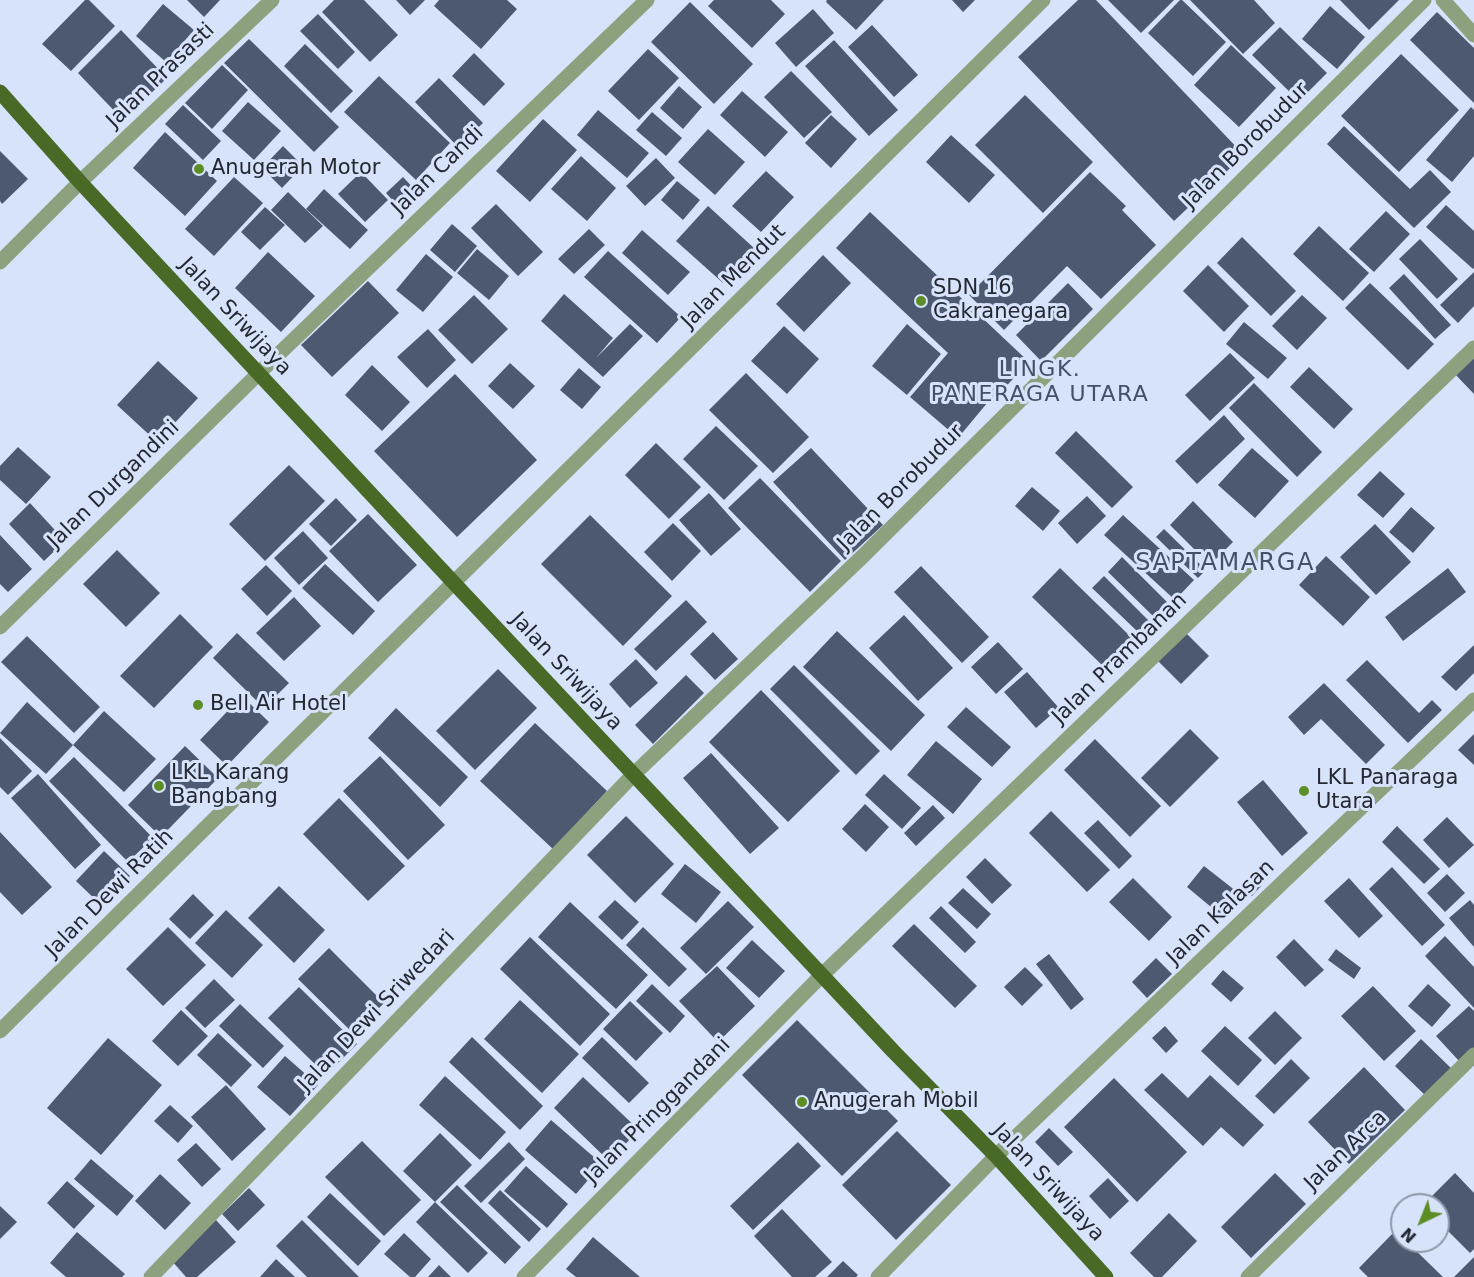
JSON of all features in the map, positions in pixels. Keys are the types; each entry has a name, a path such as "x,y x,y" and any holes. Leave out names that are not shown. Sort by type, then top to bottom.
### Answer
{"main road":[{"name":"Jalan Sriwijaya","path":"0,93 80,182 454,583 893,1051 996,1156 1106,1277"}],"street":[{"name":"Jalan Prasasti","path":"0,262 80,182 272,0"},
{"name":"Jalan Candi","path":"259,373 647,0"},
{"name":"Jalan Mendut","path":"454,583 1043,0"},
{"name":"Jalan Borobudur","path":"634,774 862,557 1424,0"},
{"path":"1443,0 1474,35"},
{"name":"Jalan Prambanan","path":"822,975 1474,348"},
{"name":"Jalan Durgandini","path":"0,627 259,373"},
{"name":"Jalan Dewi Ratih","path":"0,1031 454,583"},
{"name":"Jalan Kalasan","path":"878,1277 996,1156 1474,700"},
{"name":"Jalan Dewi Sriwedari","path":"151,1277 634,774"},
{"name":"Jalan Pringgandani","path":"524,1277 822,975"},
{"name":"Jalan Arca","path":"1248,1277 1474,1055"}],"building":[{"path":"85,0 89,0 115,26 71,71 42,44"},
{"path":"187,0 220,0 204,17"},
{"path":"334,0 364,0 398,35 370,62 322,12"},
{"path":"396,0 425,0 410,15"},
{"path":"439,0 507,0 517,9 481,49 434,6"},
{"path":"714,0 771,0 785,14 752,48 708,6"},
{"path":"827,0 884,0 856,30 826,2"},
{"path":"952,0 975,0 963,12"},
{"path":"1078,0 1096,0 1244,155 1174,221 1018,57"},
{"path":"1108,0 1174,0 1141,33"},
{"path":"1180,0 1226,42 1193,76 1148,33"},
{"path":"1190,0 1254,0 1275,23 1243,54"},
{"path":"1340,0 1399,0 1369,30"},
{"path":"690,2 753,64 714,104 651,42"},
{"path":"163,4 194,30 166,62 136,36"},
{"path":"1330,6 1365,37 1337,69 1302,39"},
{"path":"813,9 834,33 796,67 775,43"},
{"path":"1437,12 1474,48 1474,103 1410,40"},
{"path":"318,14 355,52 338,69 300,31"},
{"path":"872,25 918,75 894,97 848,47"},
{"path":"1280,27 1327,73 1299,101 1252,55"},
{"path":"121,30 167,78 123,120 78,73"},
{"path":"249,39 339,127 314,152 224,63"},
{"path":"834,40 898,110 869,136 805,66"},
{"path":"305,44 353,91 331,113 284,66"},
{"path":"1231,45 1276,88 1239,127 1194,85"},
{"path":"648,49 679,78 639,120 608,91"},
{"path":"474,53 505,84 484,106 452,76"},
{"path":"1401,54 1459,110 1399,172 1341,116"},
{"path":"222,65 248,90 212,129 185,103"},
{"path":"791,71 832,112 804,138 764,97"},
{"path":"379,76 450,143 416,180 344,112"},
{"path":"439,78 483,123 458,147 415,102"},
{"path":"679,86 702,107 683,129 660,108"},
{"path":"742,91 788,132 765,157 720,115"},
{"path":"1025,95 1093,162 1043,213 975,145"},
{"path":"248,102 281,131 254,160 222,131"},
{"path":"183,105 221,141 203,160 165,124"},
{"path":"1471,107 1474,110 1474,156 1452,182 1426,160"},
{"path":"598,110 649,153 627,178 577,135"},
{"path":"652,112 682,138 666,156 636,130"},
{"path":"831,115 857,139 831,168 805,143"},
{"path":"543,119 577,150 530,202 496,171"},
{"path":"1344,126 1410,189 1430,170 1451,192 1414,228 1327,144"},
{"path":"708,129 745,162 715,195 678,162"},
{"path":"165,132 217,181 185,216 133,168"},
{"path":"951,135 995,175 969,203 926,162"},
{"path":"283,146 303,166 282,188 262,168"},
{"path":"0,151 28,179 2,204 0,201"},
{"path":"581,156 616,188 587,221 551,189"},
{"path":"656,158 675,178 645,206 626,186"},
{"path":"766,171 794,197 761,232 732,206"},
{"path":"361,172 388,200 365,222 338,194"},
{"path":"1090,172 1126,206 1122,210 1156,245 1101,299 1067,266 1004,330 969,295"},
{"path":"234,177 263,203 214,256 185,229"},
{"path":"403,177 420,195 402,211 386,193"},
{"path":"677,181 700,200 683,220 661,200"},
{"path":"324,189 368,230 350,249 306,209"},
{"path":"288,192 323,226 305,243 271,210"},
{"path":"496,204 543,252 518,276 471,228"},
{"path":"1446,205 1474,231 1473,269 1426,227"},
{"path":"708,206 754,248 723,283 676,241"},
{"path":"265,207 285,225 260,250 241,232"},
{"path":"1386,211 1410,234 1374,272 1349,249"},
{"path":"870,212 1029,362 995,398 993,396 958,438 910,397 948,353 836,248"},
{"path":"452,224 477,246 455,272 430,250"},
{"path":"1319,226 1369,273 1343,301 1293,254"},
{"path":"589,229 605,245 574,274 558,259"},
{"path":"642,230 690,272 668,295 622,253"},
{"path":"1242,237 1296,291 1271,316 1217,263"},
{"path":"1420,239 1458,279 1437,299 1399,259"},
{"path":"477,249 509,276 489,300 457,273"},
{"path":"608,251 681,317 657,343 584,277"},
{"path":"268,252 315,296 281,332 235,288"},
{"path":"426,254 453,277 423,312 396,290"},
{"path":"823,255 851,283 804,332 776,304"},
{"path":"1208,265 1249,306 1224,332 1183,291"},
{"path":"1474,272 1474,306 1458,323 1440,305"},
{"path":"1404,274 1451,325 1435,339 1389,288"},
{"path":"368,281 399,313 332,377 301,345"},
{"path":"1068,283 1093,309 1041,361 1016,335"},
{"path":"1370,283 1434,344 1408,370 1345,308"},
{"path":"564,294 613,338 596,358 630,324 643,336 603,377 541,321"},
{"path":"474,295 508,329 472,364 438,330"},
{"path":"1302,295 1327,318 1297,350 1272,326"},
{"path":"1244,322 1287,358 1268,379 1226,344"},
{"path":"907,324 941,354 907,395 872,366"},
{"path":"784,326 819,359 787,394 751,361"},
{"path":"428,329 456,360 427,388 397,357"},
{"path":"1474,351 1474,394 1453,372"},
{"path":"1230,353 1255,378 1210,421 1185,395"},
{"path":"158,361 198,398 157,442 117,405"},
{"path":"510,363 535,386 513,409 488,386"},
{"path":"372,365 410,402 382,431 345,395"},
{"path":"1309,367 1353,409 1334,429 1290,387"},
{"path":"579,368 601,387 582,409 560,390"},
{"path":"746,373 809,437 773,473 709,410"},
{"path":"455,374 537,460 457,537 374,451"},
{"path":"1254,383 1322,452 1297,477 1229,408"},
{"path":"1224,415 1245,439 1197,484 1175,461"},
{"path":"716,426 758,466 724,500 683,459"},
{"path":"1076,431 1133,487 1112,508 1055,453"},
{"path":"656,443 701,487 669,519 625,475"},
{"path":"18,447 51,477 26,504 0,480 0,466"},
{"path":"811,448 883,525 845,560 773,482"},
{"path":"1252,448 1289,481 1255,518 1218,485"},
{"path":"289,465 325,501 265,561 229,524"},
{"path":"1380,471 1405,494 1383,518 1357,495"},
{"path":"760,478 841,561 810,592 728,508"},
{"path":"1032,487 1060,511 1043,531 1015,506"},
{"path":"709,493 741,529 711,556 679,520"},
{"path":"1087,496 1106,516 1077,544 1058,523"},
{"path":"336,498 357,520 331,546 309,524"},
{"path":"1193,501 1233,542 1210,565 1170,525"},
{"path":"30,503 65,541 44,561 9,524"},
{"path":"1411,507 1435,528 1413,553 1389,532"},
{"path":"368,514 417,565 378,602 329,551"},
{"path":"590,515 672,596 623,646 541,564"},
{"path":"1123,515 1194,580 1175,600 1104,535"},
{"path":"673,523 701,551 672,581 644,552"},
{"path":"1375,524 1411,562 1376,595 1340,557"},
{"path":"1164,529 1206,570 1198,578 1156,537"},
{"path":"303,531 328,558 299,585 274,558"},
{"path":"0,535 32,569 8,592 0,584"},
{"path":"117,550 160,593 126,627 83,584"},
{"path":"1326,556 1370,597 1343,626 1299,585"},
{"path":"1122,557 1167,602 1153,616 1108,572"},
{"path":"325,564 375,611 353,635 302,588"},
{"path":"266,565 292,591 267,616 241,589"},
{"path":"921,566 989,637 962,663 894,592"},
{"path":"1060,568 1133,639 1105,668 1032,597"},
{"path":"1448,568 1466,592 1403,641 1385,617"},
{"path":"1104,576 1149,621 1138,632 1092,588"},
{"path":"294,597 321,626 284,661 256,633"},
{"path":"686,600 707,622 656,671 634,649"},
{"path":"180,614 213,647 154,708 120,676"},
{"path":"904,615 953,668 918,701 869,648"},
{"path":"837,631 925,715 891,751 803,667"},
{"path":"713,632 738,659 715,680 690,654"},
{"path":"237,633 289,683 264,708 213,658"},
{"path":"1186,633 1209,656 1181,684 1158,661"},
{"path":"27,636 100,707 74,733 1,662"},
{"path":"998,642 1023,669 996,694 971,667"},
{"path":"1474,645 1474,673 1456,691 1441,677"},
{"path":"636,659 658,683 630,708 609,684"},
{"path":"1367,660 1419,713 1432,700 1442,710 1408,743 1346,680"},
{"path":"794,665 880,751 856,775 770,689"},
{"path":"498,669 537,708 475,770 436,731"},
{"path":"1027,672 1059,708 1036,728 1004,692"},
{"path":"686,675 704,693 653,744 635,725"},
{"path":"1324,683 1385,745 1366,764 1321,719 1304,735 1288,717"},
{"path":"761,690 840,771 788,822 709,742"},
{"path":"242,696 269,722 227,766 200,740"},
{"path":"27,702 73,745 46,774 0,733"},
{"path":"966,707 1011,747 992,767 947,727"},
{"path":"396,708 468,777 440,807 368,738"},
{"path":"104,711 156,759 124,792 73,745"},
{"path":"535,723 607,791 553,849 480,781"},
{"path":"1190,729 1219,758 1170,807 1141,778"},
{"path":"1474,734 1474,765 1458,750"},
{"path":"0,738 32,771 8,795 0,787"},
{"path":"1095,739 1161,806 1130,837 1064,770"},
{"path":"936,741 982,779 953,814 907,775"},
{"path":"185,746 218,778 161,837 128,805"},
{"path":"711,753 779,828 750,854 683,778"},
{"path":"380,756 445,825 408,860 343,791"},
{"path":"74,757 153,838 128,862 49,781"},
{"path":"38,774 101,845 75,869 11,798"},
{"path":"884,774 921,808 902,829 865,795"},
{"path":"1263,780 1308,833 1282,856 1237,802"},
{"path":"339,798 405,866 368,901 303,834"},
{"path":"865,804 889,827 866,852 842,829"},
{"path":"933,805 945,818 916,846 904,833"},
{"path":"1051,811 1110,870 1087,892 1029,833"},
{"path":"626,816 674,864 635,903 587,855"},
{"path":"1447,817 1474,845 1449,868 1423,840"},
{"path":"1098,820 1132,856 1119,869 1084,833"},
{"path":"1397,826 1440,869 1424,884 1382,842"},
{"path":"0,832 52,887 22,915 0,892"},
{"path":"104,851 130,876 101,905 76,881"},
{"path":"985,858 1012,885 992,904 966,877"},
{"path":"685,864 721,892 696,923 661,894"},
{"path":"1204,866 1241,895 1223,917 1187,887"},
{"path":"1262,867 1271,875 1252,896 1242,888"},
{"path":"1392,867 1445,925 1422,946 1369,889"},
{"path":"1447,874 1465,893 1445,912 1427,893"},
{"path":"1133,878 1172,917 1149,941 1109,902"},
{"path":"1349,878 1383,916 1359,938 1324,901"},
{"path":"279,886 325,930 294,963 248,918"},
{"path":"963,888 991,914 977,929 948,903"},
{"path":"193,894 214,915 190,939 169,919"},
{"path":"615,900 639,922 622,940 598,917"},
{"path":"1470,900 1474,905 1474,947 1449,918"},
{"path":"728,901 754,927 706,974 680,948"},
{"path":"570,902 648,975 616,1009 538,937"},
{"path":"941,906 976,942 965,953 929,918"},
{"path":"226,910 263,945 232,978 195,943"},
{"path":"914,924 977,986 955,1008 892,946"},
{"path":"168,927 206,965 163,1006 126,969"},
{"path":"643,927 687,969 669,987 626,945"},
{"path":"1445,936 1474,967 1474,1008 1425,956"},
{"path":"530,937 610,1014 580,1046 500,969"},
{"path":"1294,939 1324,970 1305,987 1276,957"},
{"path":"752,940 785,971 759,998 726,968"},
{"path":"329,948 384,1003 354,1034 298,979"},
{"path":"1336,949 1361,968 1354,979 1328,960"},
{"path":"1049,954 1084,999 1071,1010 1036,964"},
{"path":"1156,958 1172,974 1147,998 1132,982"},
{"path":"717,966 755,1006 718,1042 679,1001"},
{"path":"1025,967 1043,985 1022,1006 1004,987"},
{"path":"1223,970 1244,988 1231,1002 1211,984"},
{"path":"214,979 235,1000 205,1028 185,1008"},
{"path":"652,984 685,1016 670,1033 636,1001"},
{"path":"1428,984 1451,1005 1432,1027 1408,1006"},
{"path":"1373,986 1416,1031 1384,1061 1341,1016"},
{"path":"299,987 357,1044 326,1075 268,1018"},
{"path":"520,1000 579,1054 542,1093 484,1039"},
{"path":"630,1001 663,1033 636,1061 603,1029"},
{"path":"240,1004 284,1046 263,1068 219,1026"},
{"path":"1469,1006 1474,1011 1474,1048 1459,1061 1436,1036"},
{"path":"181,1010 208,1036 178,1066 152,1041"},
{"path":"1275,1011 1302,1038 1275,1065 1248,1038"},
{"path":"797,1020 898,1121 842,1176 742,1075"},
{"path":"1165,1026 1178,1041 1166,1053 1152,1038"},
{"path":"1225,1026 1262,1060 1238,1086 1201,1051"},
{"path":"218,1033 252,1065 231,1087 197,1055"},
{"path":"472,1037 543,1106 520,1130 449,1062"},
{"path":"602,1037 649,1083 629,1103 582,1058"},
{"path":"108,1038 162,1085 101,1155 47,1108"},
{"path":"1421,1039 1453,1070 1427,1097 1395,1066"},
{"path":"285,1056 318,1085 290,1116 257,1087"},
{"path":"1291,1059 1310,1078 1274,1114 1255,1096"},
{"path":"1364,1067 1405,1110 1349,1164 1308,1122"},
{"path":"1162,1073 1188,1098 1210,1075 1264,1125 1243,1147 1221,1127 1203,1146 1144,1090"},
{"path":"445,1076 506,1132 480,1160 419,1105"},
{"path":"583,1077 639,1130 609,1161 554,1108"},
{"path":"1114,1078 1187,1152 1137,1202 1064,1127"},
{"path":"226,1085 266,1129 232,1161 191,1117"},
{"path":"170,1105 193,1126 178,1143 154,1121"},
{"path":"551,1120 602,1164 576,1194 525,1150"},
{"path":"1049,1128 1073,1152 1058,1166 1035,1142"},
{"path":"897,1131 951,1185 896,1240 842,1185"},
{"path":"440,1133 472,1165 435,1202 403,1171"},
{"path":"362,1141 421,1200 384,1236 325,1177"},
{"path":"509,1142 525,1159 481,1203 464,1186"},
{"path":"798,1142 821,1166 753,1230 730,1206"},
{"path":"196,1143 221,1169 202,1187 177,1160"},
{"path":"91,1159 134,1196 117,1216 74,1179"},
{"path":"526,1166 568,1204 547,1228 504,1191"},
{"path":"1275,1173 1306,1204 1251,1258 1221,1227"},
{"path":"1455,1173 1474,1193 1474,1249 1470,1253 1450,1233 1450,1193 1435,1193"},
{"path":"160,1174 191,1203 165,1230 135,1201"},
{"path":"1108,1178 1129,1201 1110,1219 1089,1196"},
{"path":"67,1181 95,1206 74,1229 47,1203"},
{"path":"457,1185 521,1247 505,1264 440,1202"},
{"path":"249,1188 265,1205 238,1231 222,1214"},
{"path":"500,1190 541,1229 529,1242 488,1203"},
{"path":"330,1193 381,1241 358,1266 307,1217"},
{"path":"435,1202 488,1253 468,1273 416,1222"},
{"path":"0,1206 17,1222 0,1239"},
{"path":"782,1209 832,1262 815,1277 792,1277 754,1236"},
{"path":"1169,1213 1197,1241 1162,1277 1154,1277 1130,1253"},
{"path":"216,1220 236,1242 197,1277 186,1277 172,1261"},
{"path":"302,1220 359,1277 307,1277 276,1246"},
{"path":"77,1232 125,1274 122,1277 66,1277 50,1263"},
{"path":"404,1233 431,1259 415,1277 410,1277 384,1254"},
{"path":"1390,1236 1390,1253 1418,1253 1443,1277 1368,1277 1359,1268"},
{"path":"593,1237 640,1277 576,1277 566,1269"},
{"path":"1474,1257 1474,1277 1454,1277"},
{"path":"276,1259 295,1277 260,1277"},
{"path":"843,1261 858,1275 856,1277 827,1277"},
{"path":"439,1265 451,1277 428,1277"}],"place":[{"name":"Anugerah Motor","path":"199,169"},
{"name":"SDN 16 Cakranegara","path":"921,301"},
{"name":"Bell Air Hotel","path":"198,705"},
{"name":"LKL Karang Bangbang","path":"159,786"},
{"name":"LKL Panaraga Utara","path":"1304,791"},
{"name":"Anugerah Mobil","path":"802,1102"}],"district":[{"name":"LINGK. PANERAGA UTARA","path":"1040,382"},
{"name":"SAPTAMARGA","path":"1225,564"}]}
